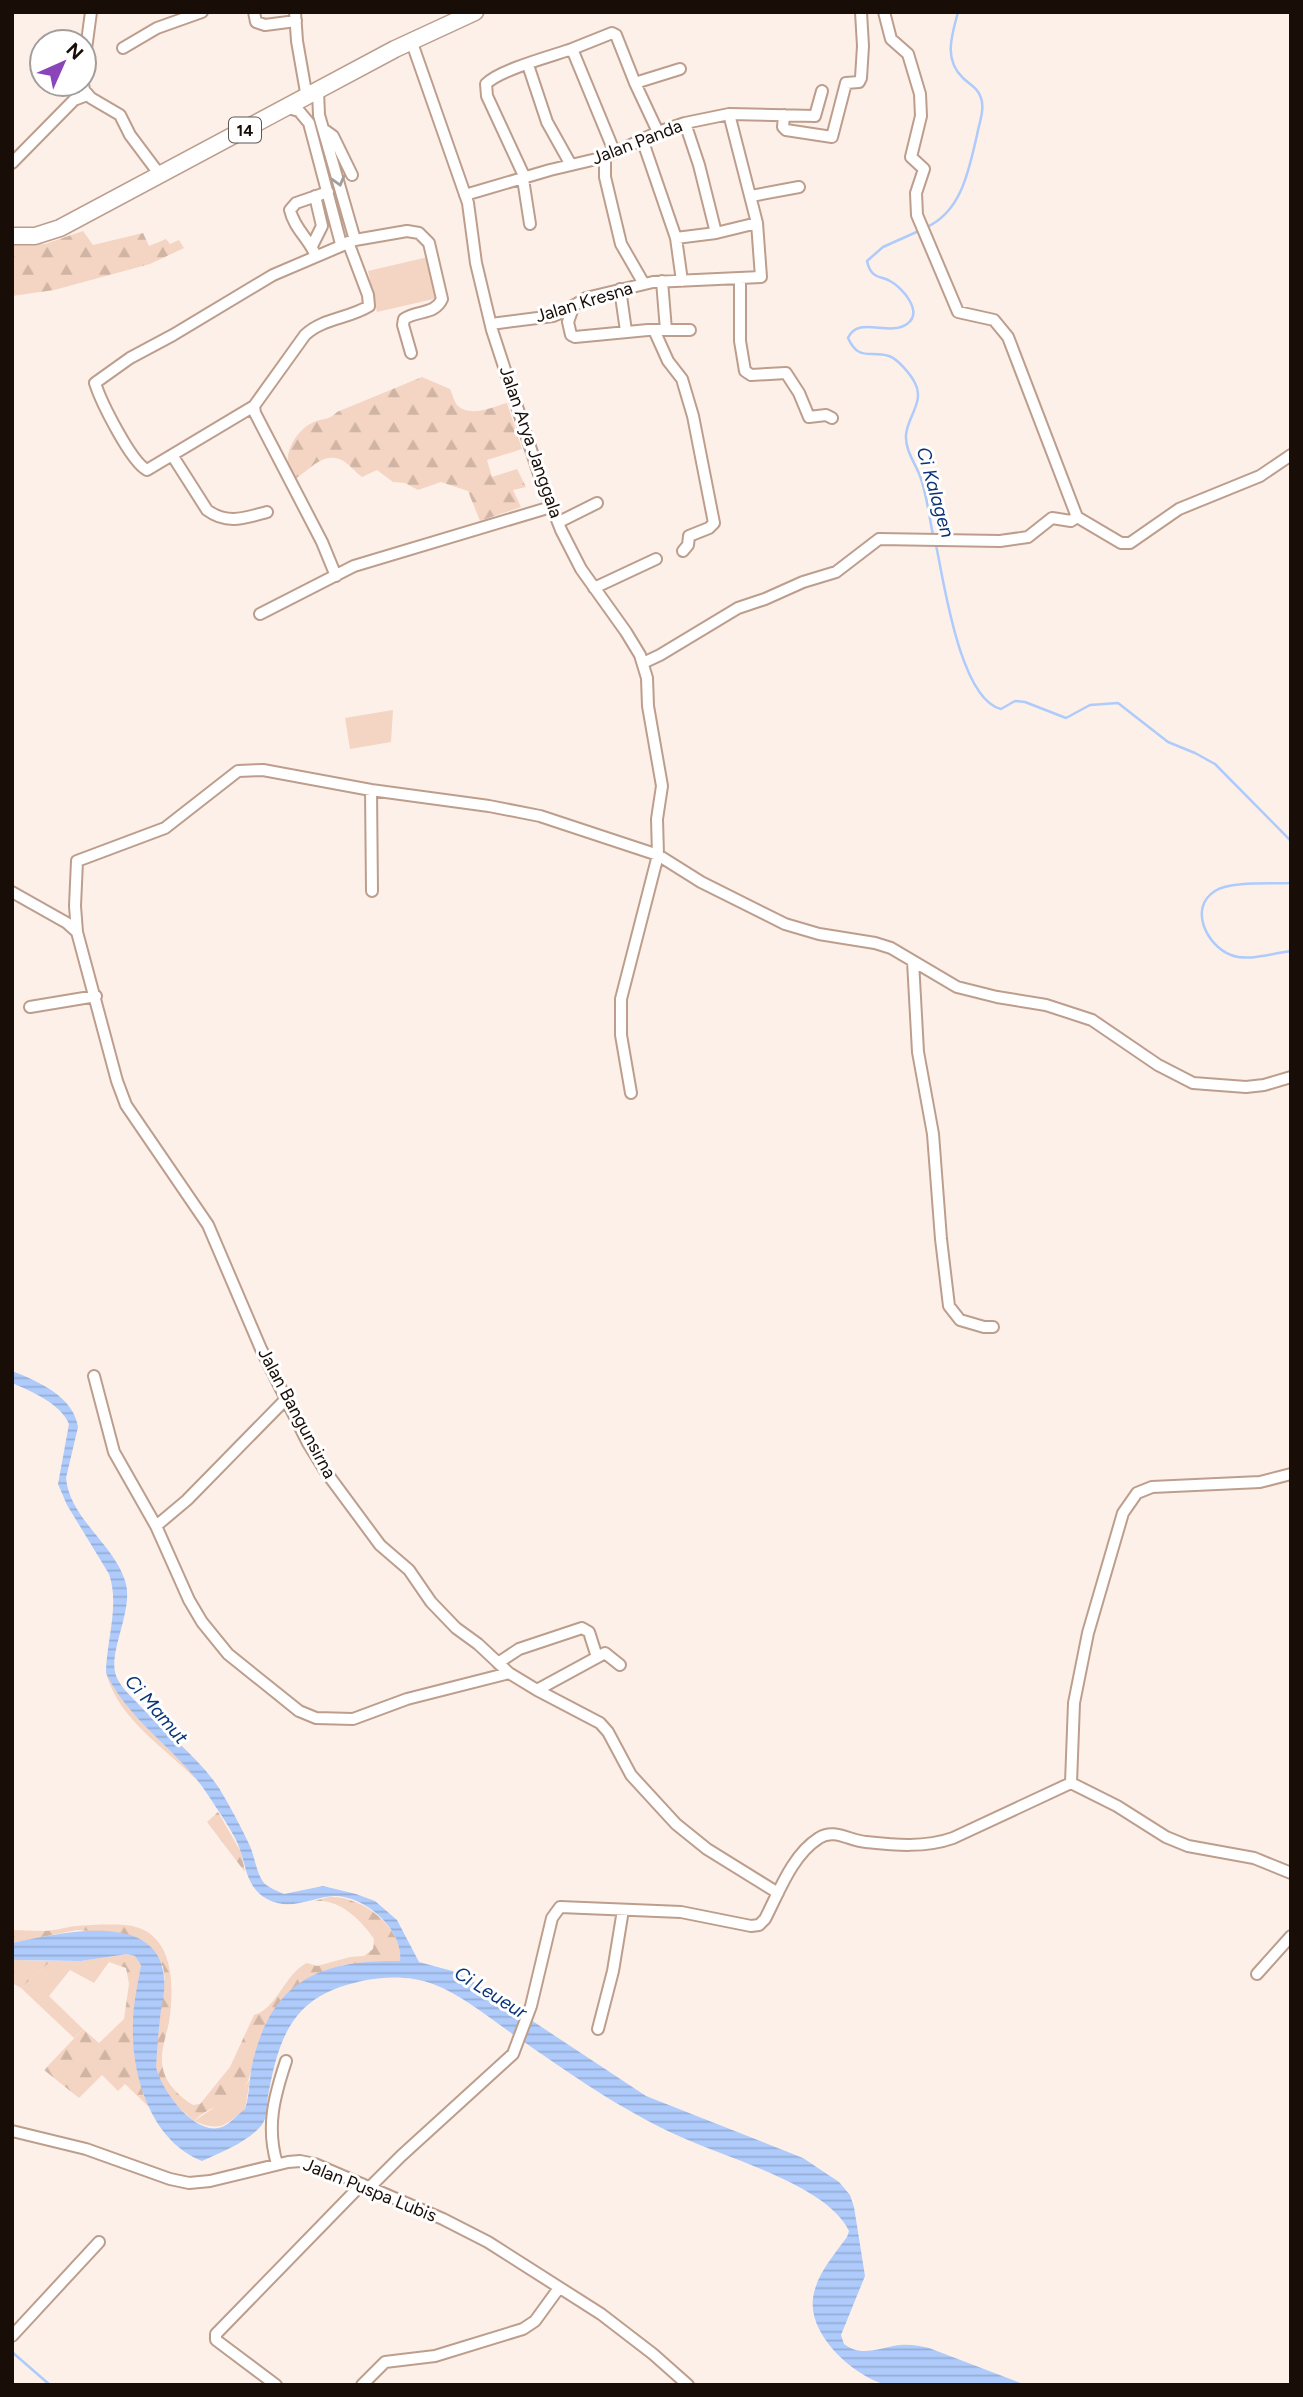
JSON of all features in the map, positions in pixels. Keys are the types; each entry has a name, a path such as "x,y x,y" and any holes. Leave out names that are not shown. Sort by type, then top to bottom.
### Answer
{"highway":[{"name":"14","path":"12,236 35,236 60,228 395,49 475,12"}],"street":[{"path":"164,12 167,25"},
{"path":"123,48 167,25 202,12"},
{"path":"254,12 256,22 261,24 296,17 297,41 324,130 348,242"},
{"path":"784,115 783,128 786,130 832,137 846,83 859,82 860,78 863,46 861,12"},
{"path":"884,12 891,39 908,54 920,94 921,116 911,157 924,169 916,193 919,222 958,312 994,320 1008,337 1077,517 1121,543 1130,543 1179,509 1260,476 1291,455"},
{"path":"530,224 524,178 486,89 490,79 614,33 658,132"},
{"name":"Jalan Arya Janggala","path":"412,43 465,195 491,324 519,417 551,507 581,569 626,632 643,663 662,786 657,819 658,855 621,999 621,1035 631,1093"},
{"path":"572,49 610,154 605,177 621,244 643,284"},
{"path":"528,65 547,122 570,165"},
{"path":"635,83 680,69"},
{"name":"Jalan Panda","path":"465,195 610,154 685,123 729,114 815,116 822,91"},
{"path":"12,163 76,98"},
{"path":"97,98 120,115 130,135 160,175"},
{"path":"288,108 299,111 309,123 328,192 348,242 368,295 369,306 348,316 314,326 254,406 147,470 134,460 100,397 94,383 97,380 314,251 348,242 407,231 419,233 429,243 442,299 433,309 404,319 403,326 411,353"},
{"path":"729,114 757,223 762,275 759,278 740,279 740,341 745,371 751,374 786,373 799,393 809,417 826,415 832,418"},
{"path":"685,123 716,233"},
{"path":"324,130 333,136 352,175"},
{"path":"642,139 676,238 682,281"},
{"path":"751,196 799,187"},
{"path":"314,251 302,236 290,212 291,207 328,192"},
{"path":"314,251 322,226 315,196"},
{"path":"676,238 716,233 757,223"},
{"name":"Jalan Kresna","path":"491,324 553,316 586,298 643,284 740,279"},
{"path":"662,281 666,330"},
{"path":"620,289 626,331"},
{"path":"574,305 568,322 572,336 626,331 690,330"},
{"path":"654,330 668,361 682,379 693,416 714,523 709,528 689,536 688,545 683,551"},
{"path":"254,406 255,413 322,542 336,576"},
{"path":"172,455 207,510 215,516 237,520 267,512"},
{"path":"559,522 597,503"},
{"path":"260,614 354,566 551,507"},
{"path":"643,663 737,608 836,572 879,540 1019,539 1035,533 1052,518 1071,521 1077,517"},
{"path":"594,588 656,559"},
{"name":"Jalan Bangunsirna","path":"371,790 267,770 238,771 165,828 78,861 75,906 77,932 117,1081 126,1105 208,1225 264,1354 317,1457 380,1545 409,1570 431,1602 456,1628 509,1673 600,1723 608,1732 631,1775 676,1824 707,1849 778,1893"},
{"path":"372,891 371,790 489,806 540,816 658,855 701,882 785,924 819,934 891,948 957,987 997,998 1046,1005 1092,1020 1158,1065 1193,1083 1246,1087 1291,1077"},
{"path":"12,892 67,923 77,932"},
{"path":"913,961 918,1052 933,1134 949,1306 960,1320 993,1327"},
{"path":"30,1007 96,996"},
{"path":"94,1376 114,1452 156,1526 189,1600 213,1638 239,1663 307,1715 326,1719 353,1719 407,1699 509,1673"},
{"path":"156,1526 187,1500 286,1399"},
{"path":"1071,1783 1074,1703 1088,1633 1119,1523 1132,1499 1141,1490 1152,1487 1260,1482 1291,1474"},
{"path":"498,1662 519,1649 582,1628 589,1632 597,1657"},
{"path":"537,1690 607,1653 620,1665"},
{"path":"1071,1783 1117,1806 1166,1837 1208,1851 1254,1858 1291,1873"},
{"path":"276,2385 216,2340 215,2336 220,2327 366,2185 504,2063 516,2048 531,2006 549,1927 557,1910 564,1907 692,1914 754,1926 765,1919 802,1853 825,1835 837,1834 862,1842 934,1844 953,1838 1071,1783"},
{"path":"598,2029 613,1971 623,1910"},
{"path":"1257,1974 1291,1936"},
{"path":"277,2164 271,2135 275,2101 286,2061"},
{"name":"Jalan Puspa Lubis","path":"12,2131 86,2149 170,2179 189,2183 211,2181 277,2164 308,2162 366,2185 488,2242 601,2314 688,2385"},
{"path":"12,2336 99,2242"},
{"path":"362,2385 386,2362 435,2356 523,2329 536,2321 559,2288"}],"green space":[{"path":"83,231 93,245 143,233 149,246 166,239 170,244 179,240 184,248 150,264 54,290 12,296 12,245 45,244"},
{"path":"428,257 438,298 377,312 368,271"},
{"path":"422,377 450,389 457,405 468,411 507,403 522,449 487,460 492,477 517,469 526,487 513,490 521,507 480,521 468,491 441,482 418,490 405,483 393,482 377,470 362,477 347,464 331,458 318,462 295,479 288,464 289,452 294,440 307,426"},
{"path":"393,710 391,742 350,749 345,718"},
{"path":"106,1673 128,1706 191,1770 197,1780 132,1719 112,1690"},
{"path":"218,1812 241,1852 245,1872 207,1822"},
{"path":"329,1897 354,1901 378,1916 395,1936 401,1961 342,1965 253,2061 250,2077 238,2095 194,2121 167,2094 157,2074 157,2042 165,1980 163,1966 102,1932 77,1930 12,1943 12,1930 48,1931 87,1925 124,1925 141,1928 153,1936 168,1960 171,1975 171,2007 162,2051 163,2069 167,2080 179,2094 193,2105 200,2104 230,2067 254,2015 269,2005 299,1968 307,1963 317,1966 364,1956 373,1949 374,1939 348,1912 332,1903 314,1901"},
{"path":"127,1954 135,1956 141,1964 133,2023 143,2093 149,2107 125,2084 118,2091 102,2075 79,2098 44,2070 83,2029 99,2043 124,2019 129,1984 126,1968 109,1962 107,1957"},
{"path":"107,1957 109,1962 94,1983 70,1970 49,1996 83,2029 74,2038 21,1988 51,1961 81,1961"},
{"path":"12,1960 51,1961 21,1988 12,1983"},
{"path":"250,2079 245,2109 232,2120 216,2127 194,2121 244,2088"}],"water":[{"path":"12,1371 53,1392 70,1407 75,1416 78,1427 66,1478 69,1493 84,1520 113,1557 126,1584 126,1608 115,1658 117,1678 128,1693 192,1756 219,1788 249,1844 265,1884 284,1894 323,1886 375,1901 397,1920 419,1962 456,1972 475,1983 646,2096 803,2158 839,2182 850,2195 854,2207 865,2276 841,2335 844,2344 865,2351 904,2345 929,2348 1026,2385 883,2384 858,2372 834,2351 825,2339 813,2312 813,2298 818,2281 849,2231 838,2215 820,2200 774,2175 681,2137 636,2115 575,2077 465,2000 433,1984 410,1978 386,1978 340,1987 322,1995 297,2016 288,2030 276,2061 266,2116 255,2132 202,2161 169,2138 148,2104 136,2064 133,2017 141,1965 135,1956 127,1954 81,1961 12,1960 12,1943 53,1935 102,1931 125,1934 144,1941 158,1955 164,1977 156,2067 159,2077 181,2109 201,2125 212,2128 225,2126 245,2109 253,2061 262,2033 273,2011 288,1993 305,1980 324,1971 347,1965 400,1961 400,1949 389,1927 370,1908 358,1902 335,1896 284,1904 276,1903 259,1893 250,1880 236,1840 208,1795 116,1690 106,1673 113,1611 109,1574 67,1505 58,1484 69,1424 52,1404 12,1383"}],"waterway":[{"name":"Ci Kalagen","path":"927,227 948,211 962,188 982,112 980,95 957,71 951,55 953,29 958,12"},
{"name":"Ci Kalagen","path":"921,230 883,247 867,261 873,274 895,284 905,294 912,307 912,319 900,327 859,328 848,338 861,353 882,354 893,358 915,383 918,396 907,429 906,441 922,483 933,535"},
{"name":"Ci Kalagen","path":"936,545 956,637 975,684 987,701 1001,709 1015,701 1025,702 1066,718 1090,705 1118,703 1168,742 1215,764 1291,841"},
{"name":"Ci Kalagen","path":"1291,883 1241,884 1222,888 1207,898 1202,916 1208,935 1215,944 1231,955 1253,957 1291,951"},
{"path":"12,2352 50,2385"}],"water label":[{"name":"Ci Mamut","path":"157,1709"},
{"name":"Ci Leueur","path":"491,1992"}]}
